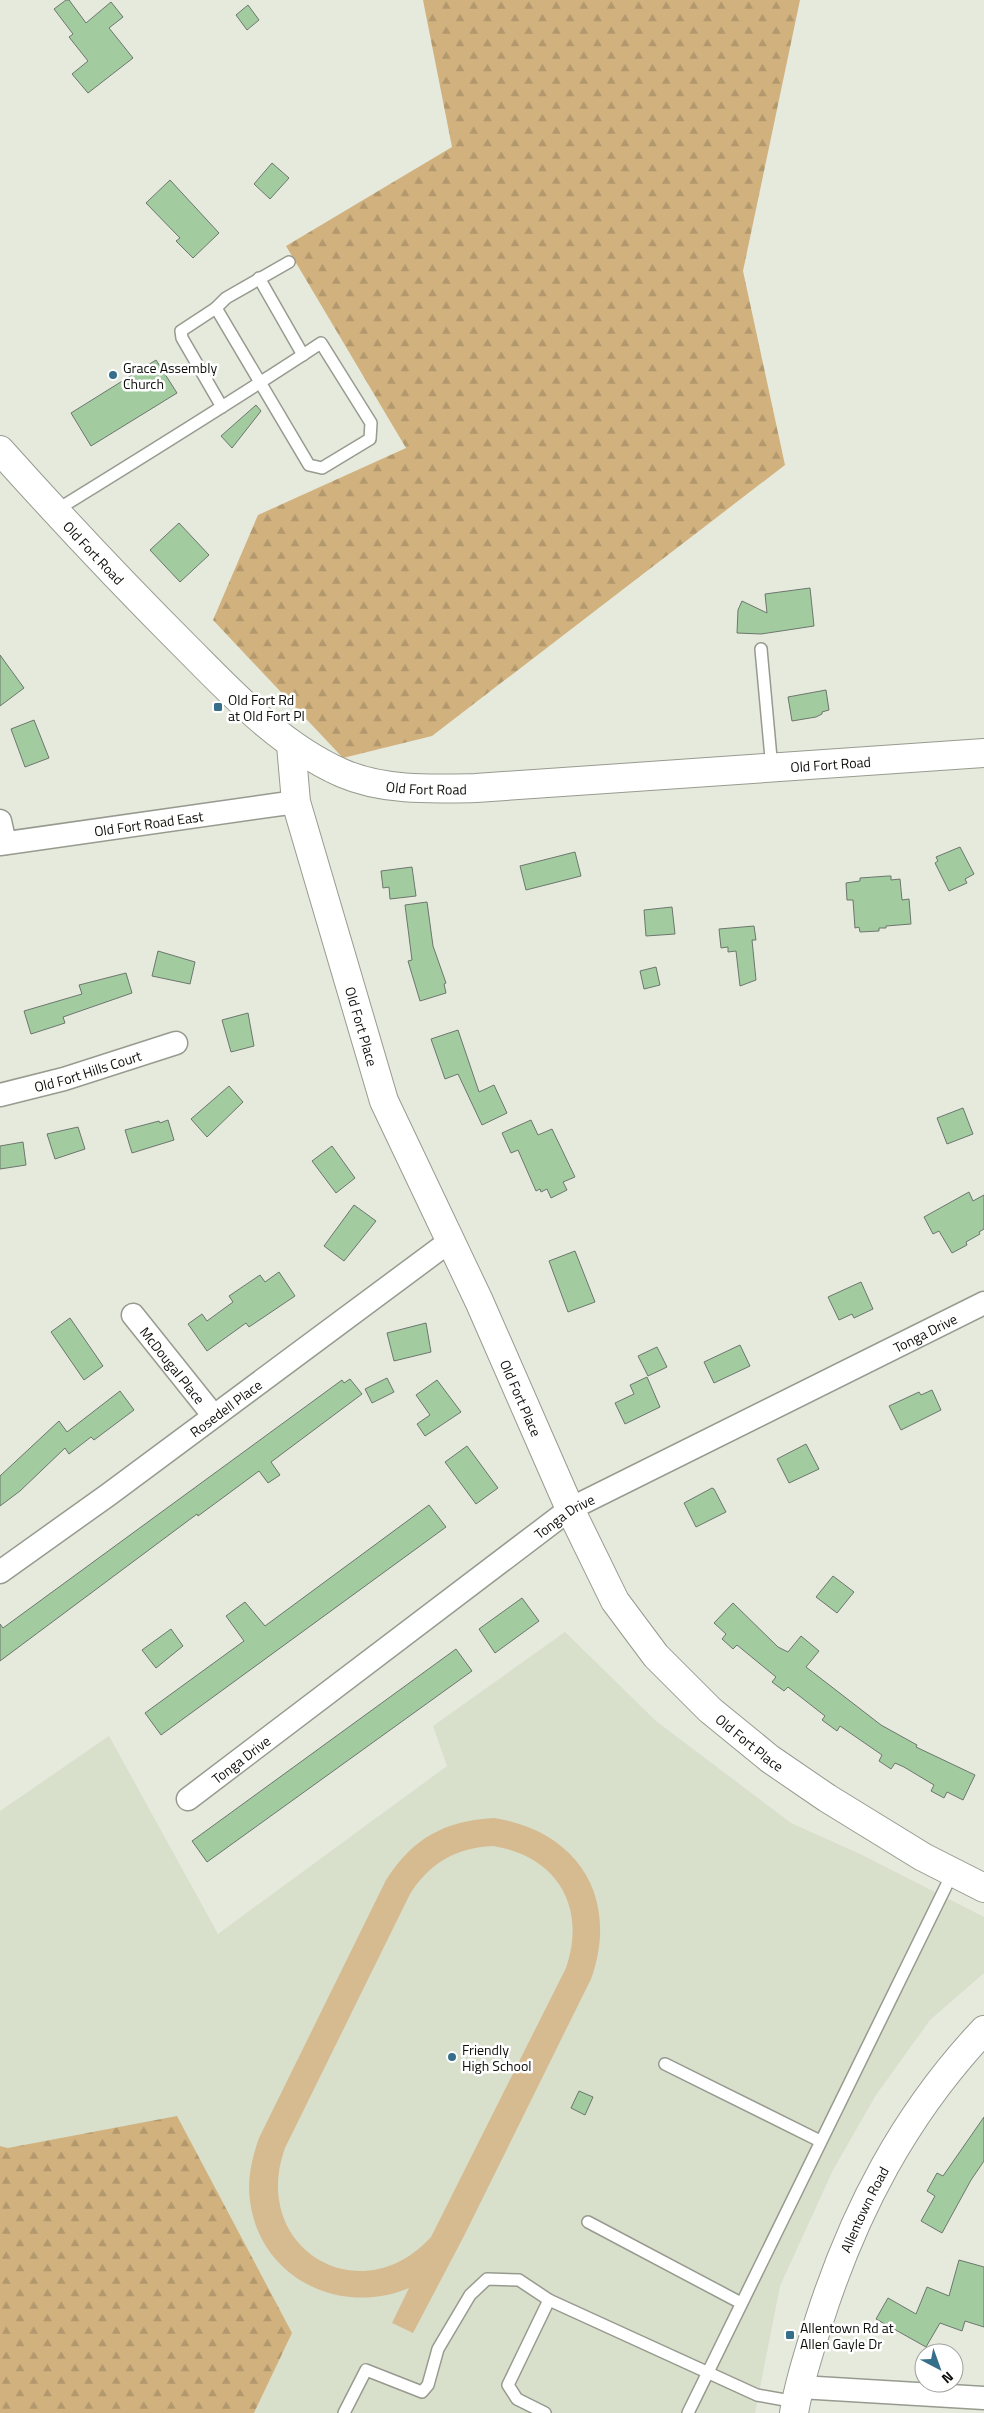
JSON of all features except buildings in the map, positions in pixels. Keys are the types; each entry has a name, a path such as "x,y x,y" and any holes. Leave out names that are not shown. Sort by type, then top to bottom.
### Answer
{"main road":[{"name":"Old Fort Road","path":"0,450 55,511 258,718 291,745 343,774 380,784 416,788 476,788 984,753"},
{"name":"Old Fort Place","path":"291,745 296,802 384,1101 479,1301 570,1509 615,1601 656,1656 710,1710 770,1759 826,1798 984,1888"},
{"name":"Allentown Road","path":"797,2401 826,2298 864,2204 904,2132 924,2101 958,2058 984,2030"}],"street":[{"name":"Old Fort Road East","path":"2,844 296,802"},
{"path":"0,821 2,844"},
{"name":"Old Fort Hills Court","path":"0,1095 64,1079 176,1043"},
{"name":"Rosedell Place","path":"0,1572 108,1495 213,1415 450,1241"},
{"name":"Tonga Drive","path":"188,1798 570,1509 984,1303"},
{"name":"McDougal Place","path":"133,1315 213,1415"},
{"path":"797,2401 984,2398"}],"lane":[{"path":"222,407 182,338 182,330 216,308 226,298 289,262"},
{"path":"259,278 303,355"},
{"path":"55,511 222,407 259,383 303,355 321,343 371,423 370,439 322,468 309,465 259,383 216,308"},
{"path":"761,648 772,769"},
{"path":"688,2413 953,1872"},
{"path":"665,2064 820,2141"},
{"path":"588,2222 742,2303"},
{"path":"344,2413 366,2370 422,2392 428,2385 438,2349 470,2295 487,2279 519,2280 549,2300 756,2395 797,2401"},
{"path":"545,2413 517,2399 508,2385 549,2300"}],"shaded area":[{"name":"Friendly High School","path":"565,1632 656,1721 791,1823 860,1854 984,1917 984,1973 930,2020 876,2095 833,2170 780,2286 755,2413 254,2413 292,2333 8,2148 0,2146 0,1811 109,1736 218,1934 447,1766 433,1726"},
{"path":"494,1818 523,1825 549,1837 569,1853 585,1873 595,1896 600,1922 599,1949 591,1979 464,2236 413,2333 392,2323 409,2288 383,2296 356,2297 331,2294 307,2284 287,2270 269,2251 257,2228 250,2201 250,2177 252,2161 259,2138 386,1880 407,1853 431,1834 460,1823","holes":["493,1846 515,1852 534,1861 550,1873 561,1888 569,1905 572,1925 572,1946 566,1968 431,2237 403,2260 373,2270 344,2269 318,2259 297,2241 283,2215 278,2184 285,2148 410,1894 418,1883 445,1859 467,1850"]}],"green space":[{"path":"423,0 800,0 743,271 785,465 432,736 343,758 213,620 258,515 406,448 286,246 452,147"},
{"path":"177,2116 292,2333 254,2413 0,2413 0,2146 8,2148"}],"place":[{"name":"Grace Assembly Church","path":"113,375"},
{"name":"Old Fort Rd at Old Fort Pl","path":"218,707"},
{"name":"Friendly High School","path":"452,2057"},
{"name":"Allentown Rd at Allen Gayle Dr","path":"790,2335"}]}
